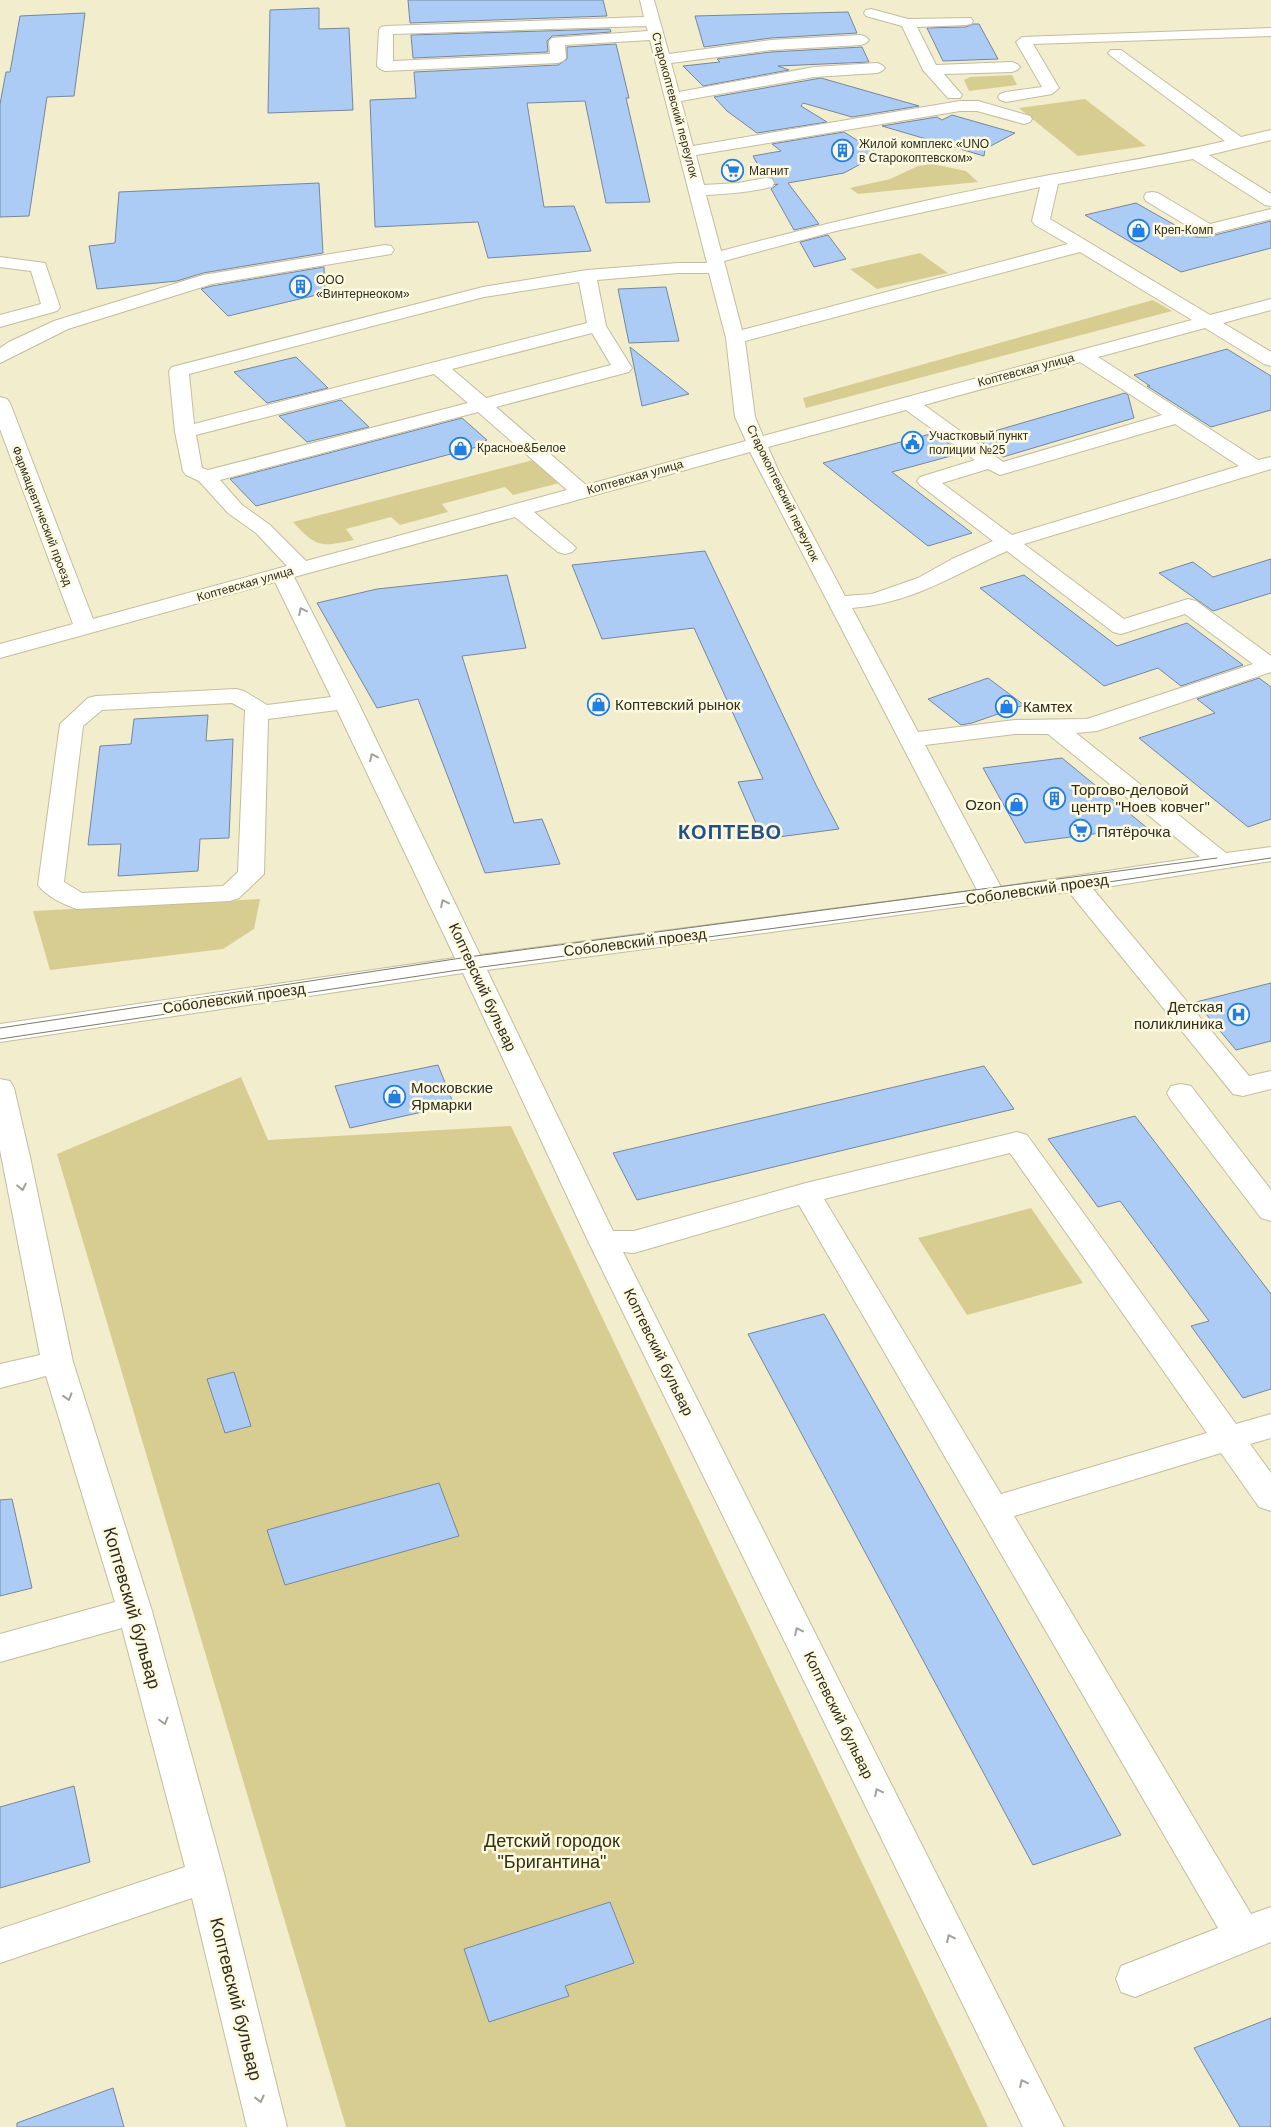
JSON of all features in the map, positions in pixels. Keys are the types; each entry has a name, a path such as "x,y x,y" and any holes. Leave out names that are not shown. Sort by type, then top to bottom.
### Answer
{"street":[{"name":"Старокоптевский переулок","path":"647,0 735,338 745,417 768,470 993,896"},
{"path":"870,10 908,23 966,21"},
{"path":"908,23 931,70 954,95"},
{"path":"655,28 557,40 558,58 385,66 386,30 655,28"},
{"path":"1006,97 1050,89 1024,42 1027,40 1271,32"},
{"path":"663,59 771,45 861,40"},
{"path":"1116,53 1238,143"},
{"path":"931,70 1012,67"},
{"path":"673,98 814,72 877,68"},
{"path":"686,152 960,106 978,106 1024,119"},
{"path":"597,326 186,432 179,371 483,292 587,275 716,263 844,223 1271,136"},
{"path":"1195,153 1271,201"},
{"path":"1050,180 1041,221 1271,360"},
{"path":"697,191 738,188 766,183"},
{"path":"1152,197 1207,230 1271,214"},
{"path":"735,338 1082,246"},
{"path":"0,357 16,346 61,325 209,279 385,250"},
{"path":"0,262 39,267 51,307 61,325"},
{"path":"206,477 622,368 597,326 587,275"},
{"name":"Коптевская улица","path":"0,651 1271,304"},
{"path":"0,321 51,307"},
{"path":"1082,355 1178,417 1264,466"},
{"path":"438,367 582,492"},
{"path":"908,402 1000,470 1178,417"},
{"name":"Фармацевтический проезд","path":"0,403 85,628"},
{"name":"Коптевский бульвар","path":"186,432 193,472 206,477 235,509 263,529 291,571 346,702 458,933 603,1241 1044,2127"},
{"path":"991,462 927,481 1122,627 1188,606 1270,665"},
{"path":"839,604 873,600 908,590 926,584 960,564 1009,542 1264,466"},
{"path":"518,509 564,548"},
{"path":"910,740 1015,727 1089,726 1270,665"},
{"path":"236,696 257,707 257,713 252,874 230,893 77,901 50,885 72,724 96,703 236,696"},
{"path":"257,713 346,702"},
{"path":"1054,727 1221,862"},
{"name":"Соболевский проезд","path":"0,1033 471,964 993,896 1271,854"},
{"path":"1075,883 1243,1086 1271,1080"},
{"name":"Коптевский бульвар","path":"0,1088 8,1159 57,1362 134,1611 206,1877 267,2127"},
{"path":"1181,1093 1271,1211"},
{"path":"603,1241 634,1242 806,1193 1017,1142 1271,1498"},
{"path":"806,1193 992,1510 1257,1929 1134,1979"},
{"path":"0,1376 57,1362"},
{"path":"992,1510 1271,1426"},
{"path":"0,1648 134,1611"},
{"path":"0,1946 206,1877"}],"green space":[{"path":"1012,75 1017,85 969,91 964,80 970,77"},
{"path":"1085,99 1146,146 1078,156 1019,108"},
{"path":"932,164 966,171 978,182 858,194 850,188 890,179 918,166"},
{"path":"920,253 948,273 877,289 850,269"},
{"path":"1153,300 1172,311 806,408 803,398"},
{"path":"537,459 563,482 513,495 505,487 442,504 448,512 400,525 391,517 346,529 354,540 334,544 314,541 293,522"},
{"path":"260,899 254,929 223,949 50,970 33,911"},
{"name":"Детский городок \"Бригантина\"","path":"241,1077 268,1140 511,1126 988,2127 346,2127 57,1154"},
{"path":"1031,1208 1083,1283 967,1315 918,1238"}],"building":[{"path":"408,0 603,0 607,16 410,23"},
{"path":"319,8 319,29 349,28 353,110 268,113 270,10"},
{"path":"848,12 857,33 771,38 704,47 695,16"},
{"path":"85,13 74,96 47,97 29,216 0,217 0,104 6,72 10,72 20,16"},
{"path":"979,24 998,59 943,61 927,28 966,27"},
{"path":"610,29 611,32 552,36 547,41 548,52 413,58 411,35"},
{"path":"616,44 629,98 626,98 650,202 606,203 585,101 527,103 544,207 574,206 591,251 488,258 478,222 375,227 370,100 416,98 414,72 558,65 567,59 567,47"},
{"path":"862,47 869,62 778,66 789,70 703,86 683,66 720,62 717,59 771,52"},
{"path":"821,78 919,106 852,117 803,103 801,106 827,122 757,133 727,111 714,97"},
{"path":"952,115 1015,133 985,149 984,156 882,126 937,117 942,120"},
{"path":"844,132 879,154 844,173 788,183 819,224 794,230 771,189 778,184 775,185 772,177 764,176 753,156 781,151 772,144"},
{"path":"319,183 323,253 203,273 177,281 97,289 89,246 115,243 119,192"},
{"path":"1136,203 1196,237 1207,237 1271,221 1271,248 1181,272 1085,215"},
{"path":"828,235 846,259 814,267 800,242"},
{"name":"ООО «Винтернеоком»","path":"324,267 325,293 228,316 201,289 212,286"},
{"path":"666,287 679,341 629,343 618,289"},
{"path":"630,347 689,394 642,406"},
{"path":"1227,349 1271,376 1271,410 1211,427 1147,386 1150,386 1134,375"},
{"path":"296,357 328,388 267,403 234,372"},
{"path":"1125,393 1128,395 1134,418 1003,457 974,437"},
{"path":"341,400 369,427 307,442 279,416"},
{"path":"462,418 487,440 476,444 477,447 256,506 230,479"},
{"path":"934,433 962,453 892,472 972,533 928,546 823,463"},
{"path":"705,551 816,785 839,829 763,839 738,782 763,779 694,628 602,639 572,565"},
{"path":"1271,559 1271,593 1213,611 1159,573 1193,562 1213,577"},
{"path":"507,575 526,648 462,656 514,823 542,819 560,864 485,873 418,699 377,708 317,603 377,589"},
{"path":"1024,575 1117,646 1187,623 1243,665 1181,686 1158,668 1104,686 980,588"},
{"path":"988,678 1024,705 961,725 928,699"},
{"path":"1259,678 1271,687 1271,819 1248,827 1139,738 1215,713 1197,699"},
{"path":"208,715 206,741 233,739 229,838 200,839 198,871 118,876 121,844 88,845 100,746 131,744 134,719"},
{"name":"Торгово-деловой центр \"Ноев ковчег\"","path":"1062,758 1146,827 1025,843 983,768"},
{"name":"Детская поликлиника","path":"1271,983 1271,1041 1236,1050 1196,1002"},
{"name":"Московские Ярмарки","path":"438,1065 454,1105 350,1128 335,1086"},
{"path":"984,1066 1014,1109 637,1200 613,1153"},
{"path":"1135,1116 1271,1294 1271,1389 1243,1398 1191,1326 1209,1321 1120,1201 1098,1207 1048,1139"},
{"path":"824,1314 1121,1835 1033,1865 748,1334"},
{"path":"234,1372 251,1426 225,1433 207,1379"},
{"path":"439,1483 459,1536 285,1585 267,1530"},
{"path":"12,1499 32,1588 0,1596 0,1500"},
{"path":"74,1786 90,1862 0,1888 0,1807"},
{"path":"610,1902 634,1963 565,1986 569,1996 489,2022 464,1949"},
{"path":"1271,2018 1271,2127 1240,2127 1194,2048"},
{"path":"113,2088 124,2127 17,2127 17,2123"}],"tram line":[{"path":"0,1028 468,957 1217,858"},
{"path":"0,1039 452,971 987,900 1271,858"}],"place":[{"name":"Жилой комплекс «UNO в Старокоптевском»","path":"843,151"},
{"name":"Магнит","path":"733,171"},
{"name":"Креп-Комп","path":"1138,230"},
{"name":"ООО «Винтернеоком»","path":"300,287"},
{"name":"Участковый пункт полиции №25","path":"913,443"},
{"name":"Красное&Белое","path":"461,448"},
{"name":"Коптевский рынок","path":"599,704"},
{"name":"Камтех","path":"1007,706"},
{"name":"Торгово-деловой центр \"Ноев ковчег\"","path":"1055,798"},
{"name":"Ozon","path":"1017,804"},
{"name":"Пятёрочка","path":"1081,831"},
{"name":"Детская поликлиника","path":"1239,1015"},
{"name":"Московские Ярмарки","path":"395,1096"}],"district":[{"name":"КОПТЕВО","path":"730,832"}]}
